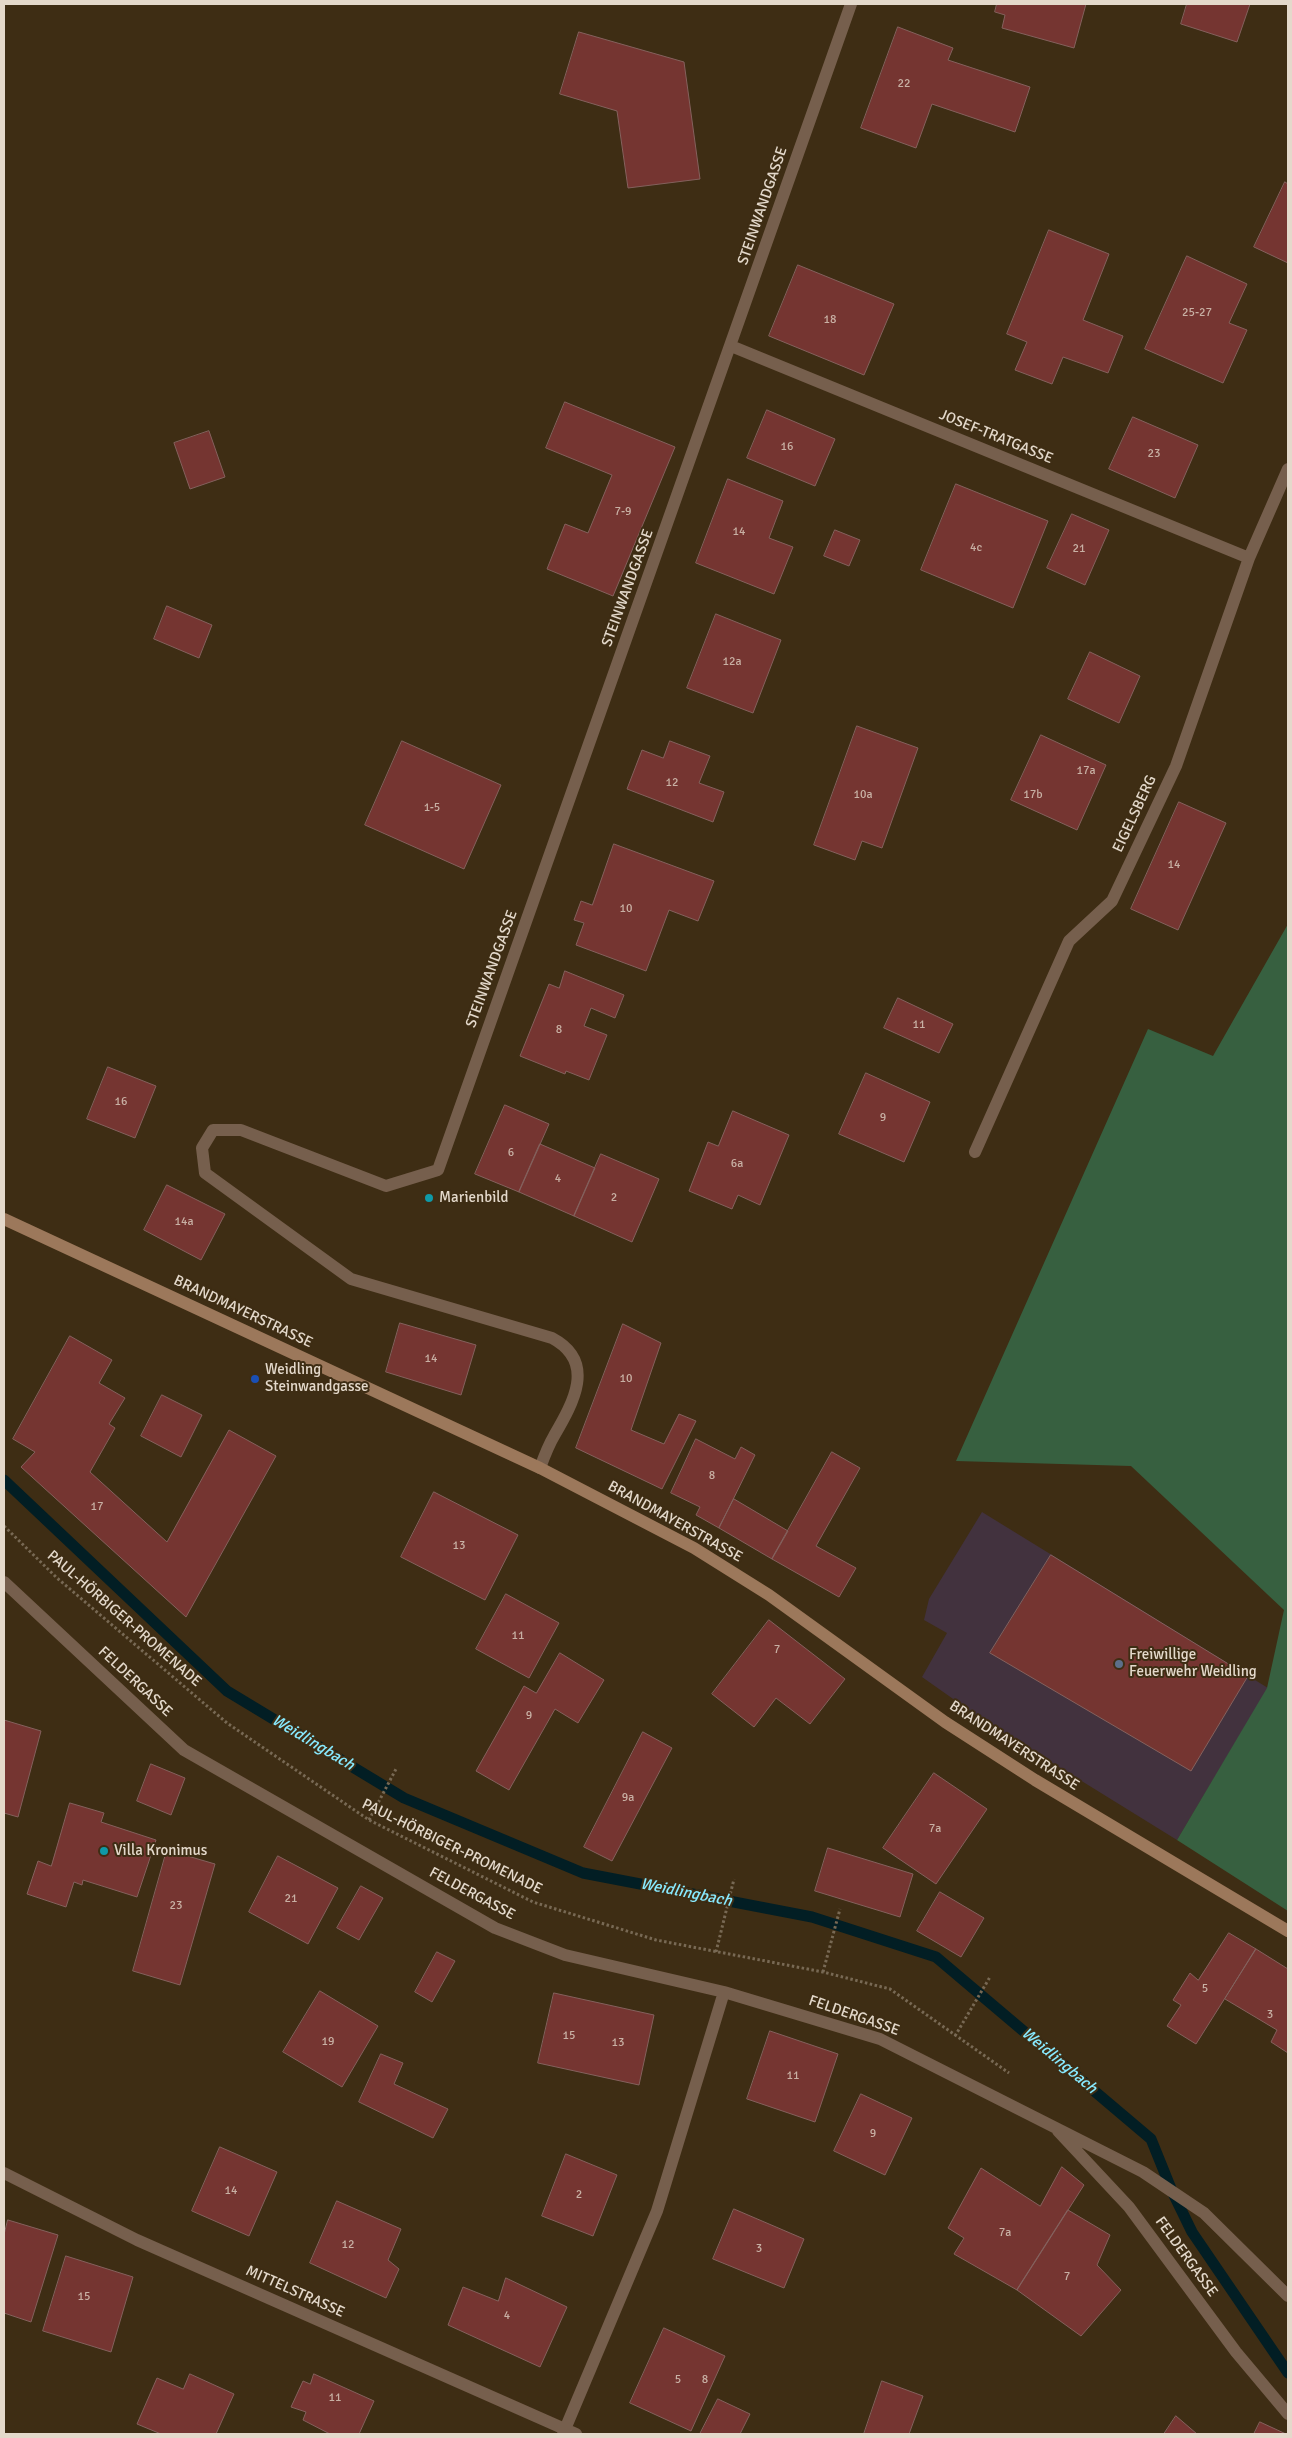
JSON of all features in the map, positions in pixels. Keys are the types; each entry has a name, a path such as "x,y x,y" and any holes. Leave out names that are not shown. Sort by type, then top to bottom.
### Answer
{"main road":[{"name":"BRANDMAYERSTRASSE","path":"4,1219 540,1468 694,1548 770,1595 945,1722 1035,1780 1288,1931"}],"street":[{"name":"STEINWANDGASSE","path":"540,1468 553,1437 569,1411 576,1388 577,1370 574,1359 566,1346 552,1338 351,1280 205,1173 202,1148 213,1130 240,1130 386,1186 438,1170 851,4"},
{"name":"JOSEF-TRATGASSE","path":"731,346 1249,558"},
{"name":"EIGELSBERG","path":"975,1152 1069,941 1112,901 1176,766 1249,558 1288,469"},
{"name":"FELDERGASSE","path":"4,1582 184,1750 486,1923 565,1955 724,1992 880,2039 1143,2172 1204,2213 1288,2296"},
{"path":"568,2433 657,2211 724,1992"},
{"name":"FELDERGASSE","path":"1051,2124 1130,2207 1236,2352 1288,2414"},
{"name":"MITTELSTRASSE","path":"4,2173 137,2240 568,2433"}],"path":[{"name":"PAUL-HÖRBIGER-PROMENADE","path":"4,1526 57,1578 227,1723 369,1820 533,1902 656,1940 823,1972 890,1989 955,2036 1005,2068 1010,2074"},
{"path":"369,1820 372,1811 396,1769"},
{"path":"716,1952 734,1879"},
{"path":"823,1972 840,1909"},
{"path":"955,2036 990,1976"}],"shaded area":[{"path":"982,1512 1268,1688 1177,1840 983,1720 922,1677 947,1633 924,1620 929,1599"}],"green space":[{"path":"1288,924 1288,1911 1177,1840 1267,1688 1284,1610 1131,1466 956,1461 1148,1029 1213,1056"}],"building":[{"path":"997,4 1086,4 1074,48 1002,28 1005,15 995,12"},
{"path":"1187,4 1250,4 1237,42 1181,24"},
{"path":"898,27 953,48 948,60 1030,87 1015,132 932,104 916,148 861,128"},
{"path":"579,32 684,62 700,179 628,188 617,111 560,94"},
{"path":"1285,182 1288,184 1288,263 1254,247"},
{"path":"1049,230 1109,254 1083,320 1123,336 1108,373 1063,357 1052,384 1015,370 1027,342 1007,334"},
{"path":"1187,256 1247,284 1229,323 1247,330 1223,383 1145,349"},
{"path":"798,265 894,304 864,375 769,336"},
{"path":"565,402 675,447 613,596 547,569 565,524 588,533 612,475 546,448"},
{"path":"767,410 835,439 815,486 747,458"},
{"path":"1133,417 1198,445 1175,498 1109,469"},
{"path":"209,431 225,477 190,489 174,443"},
{"path":"728,479 783,501 769,538 793,547 774,594 696,563"},
{"path":"956,484 1048,521 1013,608 921,570"},
{"path":"1072,514 1109,530 1085,585 1047,568"},
{"path":"835,530 860,540 849,566 824,556"},
{"path":"167,606 212,625 199,658 154,639"},
{"path":"716,614 781,640 753,713 687,688"},
{"path":"1090,652 1140,676 1119,723 1068,699"},
{"path":"857,726 918,748 882,848 862,841 855,860 814,845"},
{"path":"1041,735 1106,765 1077,830 1011,800"},
{"path":"402,741 501,785 464,869 365,825"},
{"path":"670,741 710,756 699,783 724,792 713,822 627,789 642,750 663,758"},
{"path":"1179,802 1226,823 1178,930 1131,909"},
{"path":"614,844 714,881 698,921 669,910 646,971 576,945 584,923 574,920 581,901 592,905"},
{"path":"565,971 624,995 615,1018 591,1008 584,1026 607,1035 589,1080 566,1071 565,1074 520,1056 549,984 559,988"},
{"path":"898,998 953,1024 939,1053 884,1028"},
{"path":"108,1067 156,1086 135,1138 87,1119"},
{"path":"866,1073 930,1102 904,1162 839,1134"},
{"path":"505,1105 549,1124 519,1192 475,1174"},
{"path":"733,1111 789,1135 760,1205 738,1195 732,1209 689,1191 708,1142 718,1146"},
{"path":"540,1144 595,1168 574,1216 519,1192"},
{"path":"601,1154 659,1179 632,1242 574,1216"},
{"path":"167,1185 225,1214 201,1260 144,1230"},
{"path":"400,1323 476,1345 461,1395 386,1372"},
{"path":"623,1324 661,1343 631,1430 664,1444 679,1414 696,1421 662,1489 576,1448"},
{"path":"70,1336 112,1360 99,1383 125,1398 109,1424 115,1428 90,1472 167,1542 229,1430 276,1456 186,1617 21,1467 35,1452 13,1439"},
{"path":"162,1395 202,1415 181,1457 141,1436"},
{"path":"696,1439 735,1459 741,1447 755,1455 719,1528 696,1515 700,1507 671,1493"},
{"path":"832,1452 860,1468 816,1546 856,1568 839,1597 772,1559"},
{"path":"434,1492 518,1535 485,1600 401,1557"},
{"path":"734,1499 788,1531 772,1559 719,1528"},
{"name":"Freiwillige Feuerwehr Weidling","path":"1051,1555 1248,1676 1191,1771 990,1653"},
{"path":"506,1594 559,1623 529,1678 476,1649"},
{"path":"769,1620 845,1679 810,1724 776,1698 754,1727 712,1694"},
{"path":"560,1653 604,1680 578,1723 555,1709 509,1790 476,1771 524,1686 536,1693"},
{"path":"4,1720 41,1731 18,1817 4,1813"},
{"path":"643,1732 672,1748 612,1861 584,1847"},
{"path":"151,1764 185,1778 171,1815 137,1801"},
{"path":"934,1773 987,1809 936,1884 883,1848"},
{"name":"Villa Kronimus","path":"70,1803 104,1813 101,1822 156,1840 137,1897 83,1880 82,1885 74,1882 66,1907 27,1894 38,1861 51,1866"},
{"path":"828,1848 913,1874 900,1917 815,1891"},
{"path":"167,1850 215,1864 180,1985 133,1971"},
{"path":"278,1856 338,1888 308,1944 249,1912"},
{"path":"361,1886 383,1898 359,1940 337,1928"},
{"path":"940,1892 984,1918 961,1957 917,1931"},
{"path":"1229,1933 1256,1949 1196,2044 1167,2026 1181,2005 1173,2000 1190,1973 1198,1980"},
{"path":"1256,1949 1288,1969 1288,2053 1271,2042 1277,2030 1225,1999"},
{"path":"437,1952 455,1961 432,2002 415,1992"},
{"path":"320,1991 378,2026 342,2087 283,2052"},
{"path":"554,1993 654,2015 639,2085 538,2063"},
{"path":"770,2031 838,2054 815,2122 747,2099"},
{"path":"381,2054 403,2063 394,2084 448,2109 433,2138 359,2102"},
{"path":"861,2094 912,2118 885,2175 834,2151"},
{"path":"220,2147 277,2172 249,2236 192,2211"},
{"path":"566,2154 617,2175 593,2236 542,2216"},
{"path":"1062,2167 1084,2185 1017,2290 954,2254 964,2238 948,2228 981,2168 1040,2206"},
{"path":"337,2201 401,2229 388,2260 399,2269 386,2298 310,2263"},
{"path":"734,2209 804,2239 784,2288 713,2259"},
{"path":"1068,2210 1110,2235 1097,2265 1121,2290 1081,2336 1017,2290"},
{"path":"8,2220 58,2235 31,2322 4,2313 4,2235"},
{"path":"66,2256 133,2277 111,2352 43,2331"},
{"path":"506,2278 567,2307 540,2367 448,2325 463,2287 498,2301"},
{"path":"664,2328 725,2356 691,2431 630,2403"},
{"path":"190,2374 234,2394 216,2434 161,2434 137,2424 157,2378 183,2389"},
{"path":"314,2374 374,2401 359,2434 330,2434 303,2420 306,2412 291,2407 303,2381 310,2384"},
{"path":"882,2381 923,2396 909,2434 864,2434"},
{"path":"718,2399 750,2414 740,2434 700,2434"},
{"path":"1176,2416 1197,2434 1164,2434"},
{"path":"1260,2422 1286,2434 1254,2434"}],"waterway":[{"name":"Weidlingbach","path":"4,1480 227,1691 404,1798 583,1873 812,1917 936,1957 1151,2139 1172,2191 1192,2232 1288,2373"}],"place":[{"name":"Marienbild","path":"429,1198"},
{"name":"Weidling Steinwandgasse","path":"255,1379"},
{"name":"Freiwillige Feuerwehr Weidling","path":"1119,1664"},
{"name":"Villa Kronimus","path":"104,1851"}]}
